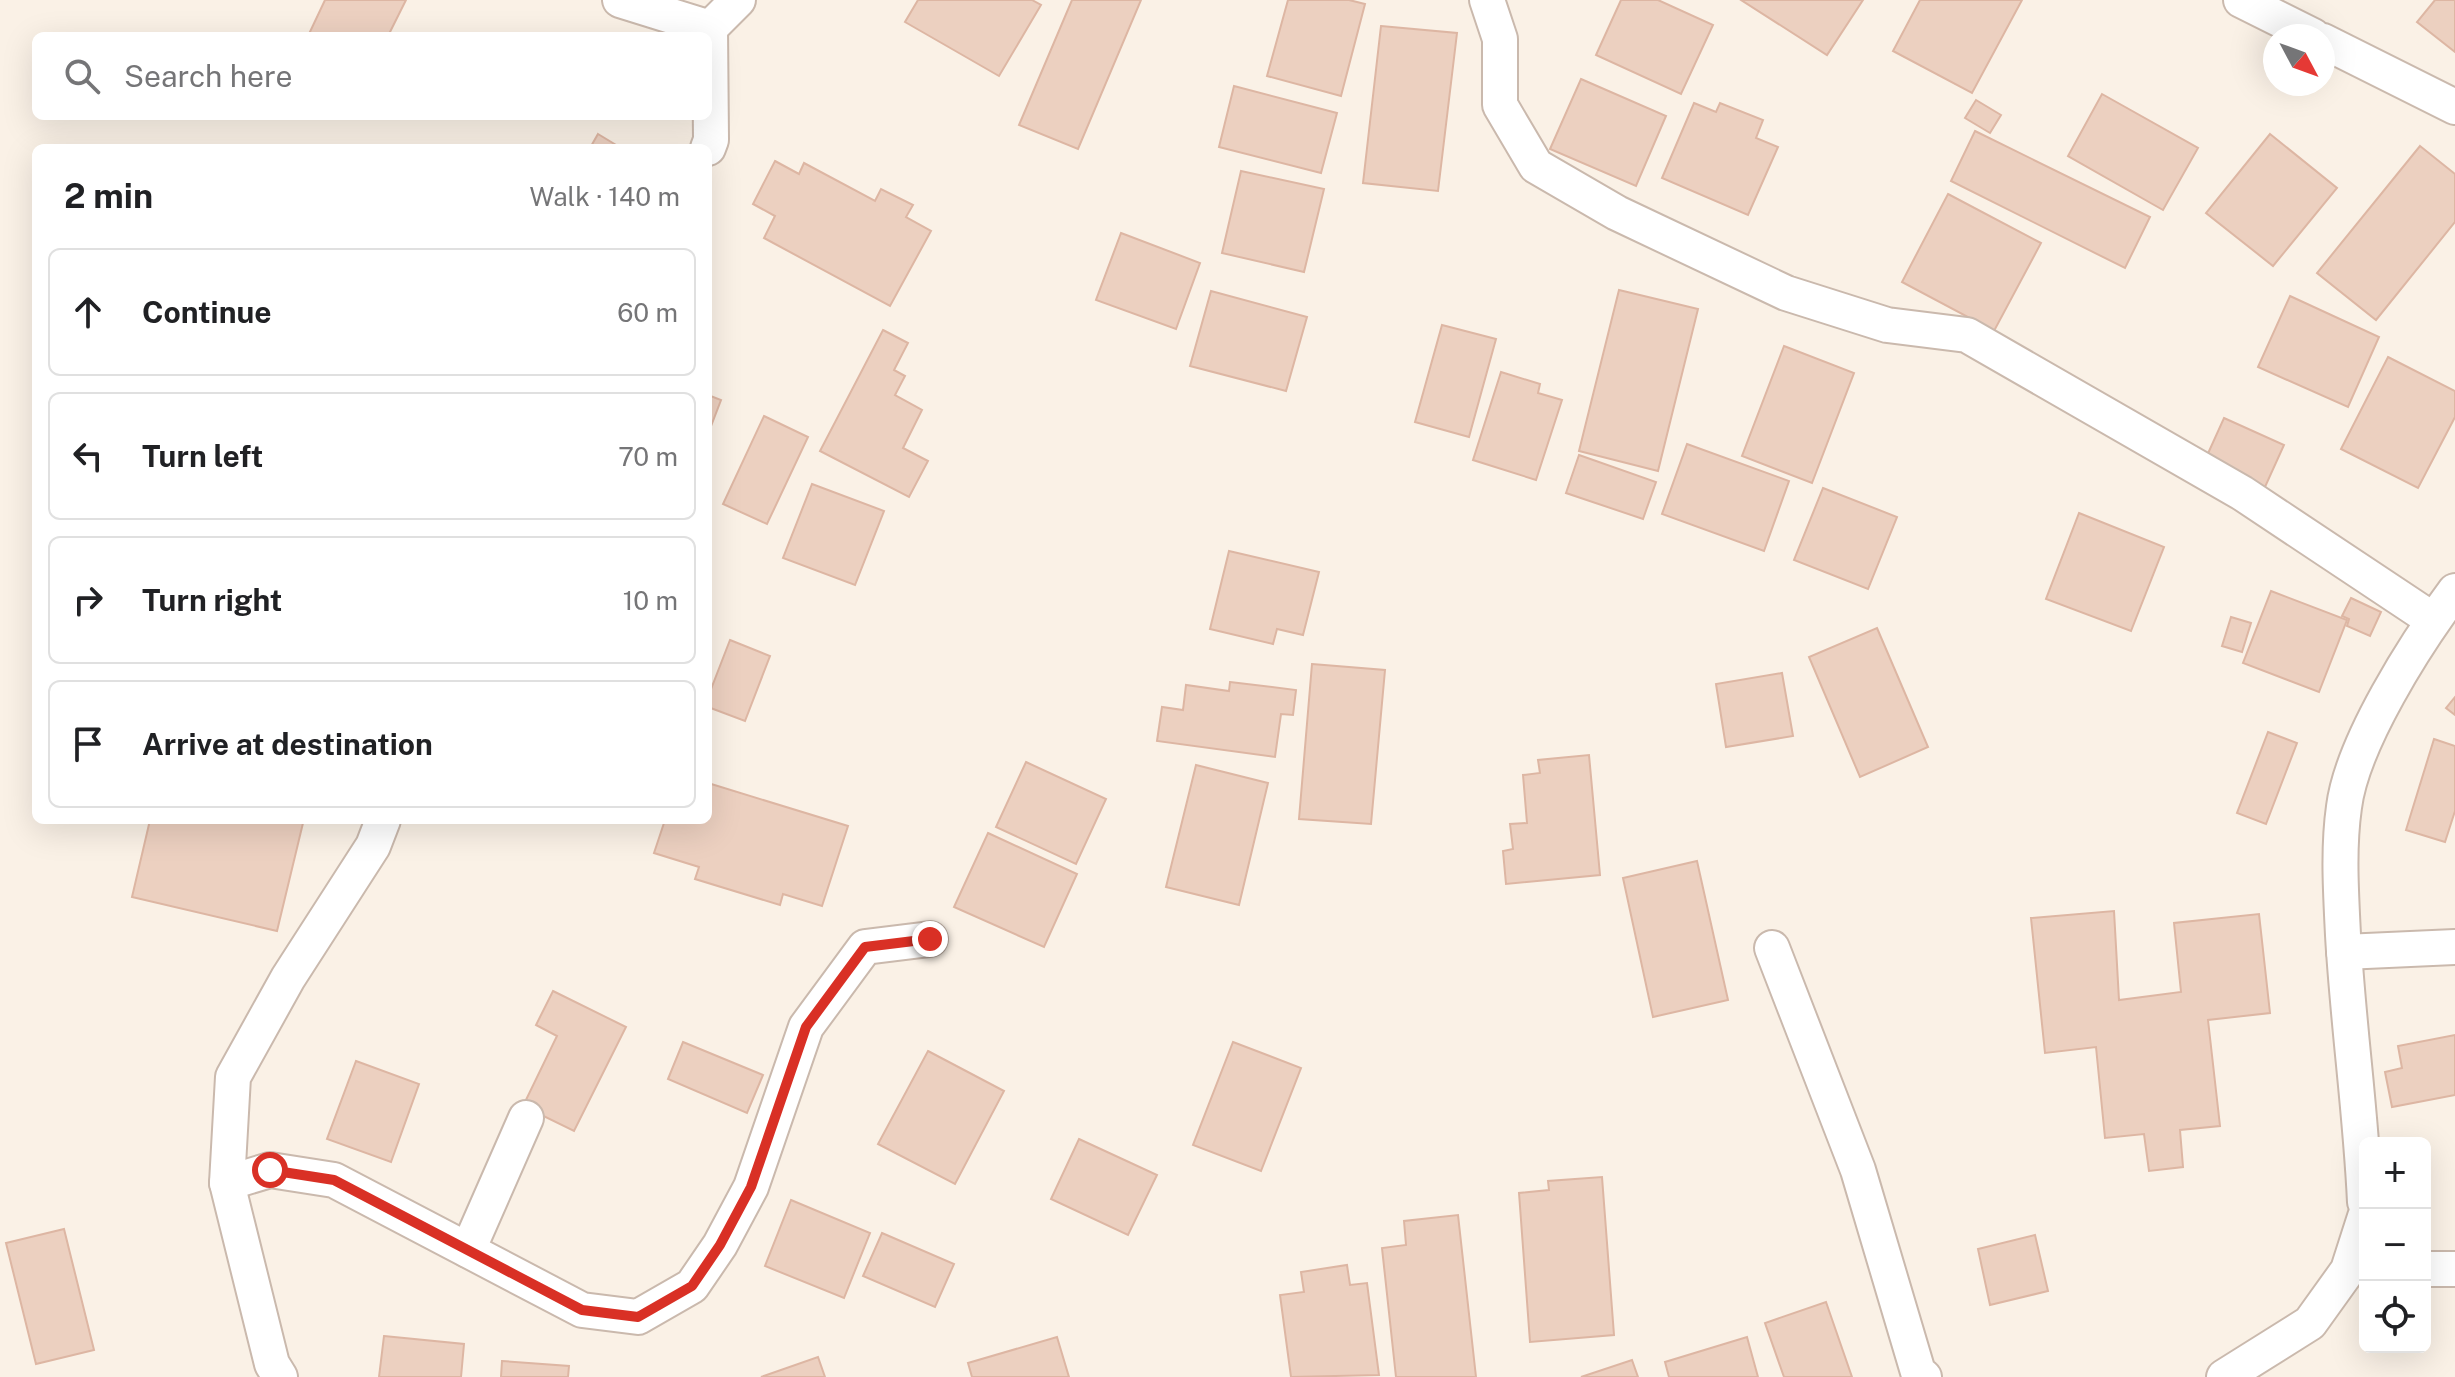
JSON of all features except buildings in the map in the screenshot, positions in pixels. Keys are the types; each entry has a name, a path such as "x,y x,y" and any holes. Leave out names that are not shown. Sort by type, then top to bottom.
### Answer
{"street":[{"path":"620,0 710,28"},
{"path":"710,32 710,28 738,0"},
{"path":"1487,0 1500,39 1500,105 1536,166 1617,213 1786,293 1887,325 1967,335 2242,493 2433,620"},
{"path":"2241,0 2289,24"},
{"path":"2335,47 2455,107"},
{"path":"710,144 711,120"},
{"path":"2360,1137 2344,952 2341,883 2344,805 2360,749 2433,620 2455,591"},
{"path":"280,1377 272,1364 227,1183 233,1077 288,978 373,846 381,824"},
{"path":"227,1183 270,1170 334,1180 582,1310 638,1317 692,1286 720,1245 751,1187 806,1027 865,947 930,939"},
{"path":"2344,952 2455,947"},
{"path":"1772,948 1858,1170 1918,1372 1924,1377"},
{"path":"468,1250 526,1118"},
{"path":"2431,1269 2455,1269"},
{"path":"2224,1377 2310,1323 2356,1270"}],"route":[{"path":"270,1170 334,1180 582,1310 638,1317 692,1286 720,1245 751,1187 806,1027 865,947 930,939"}]}
